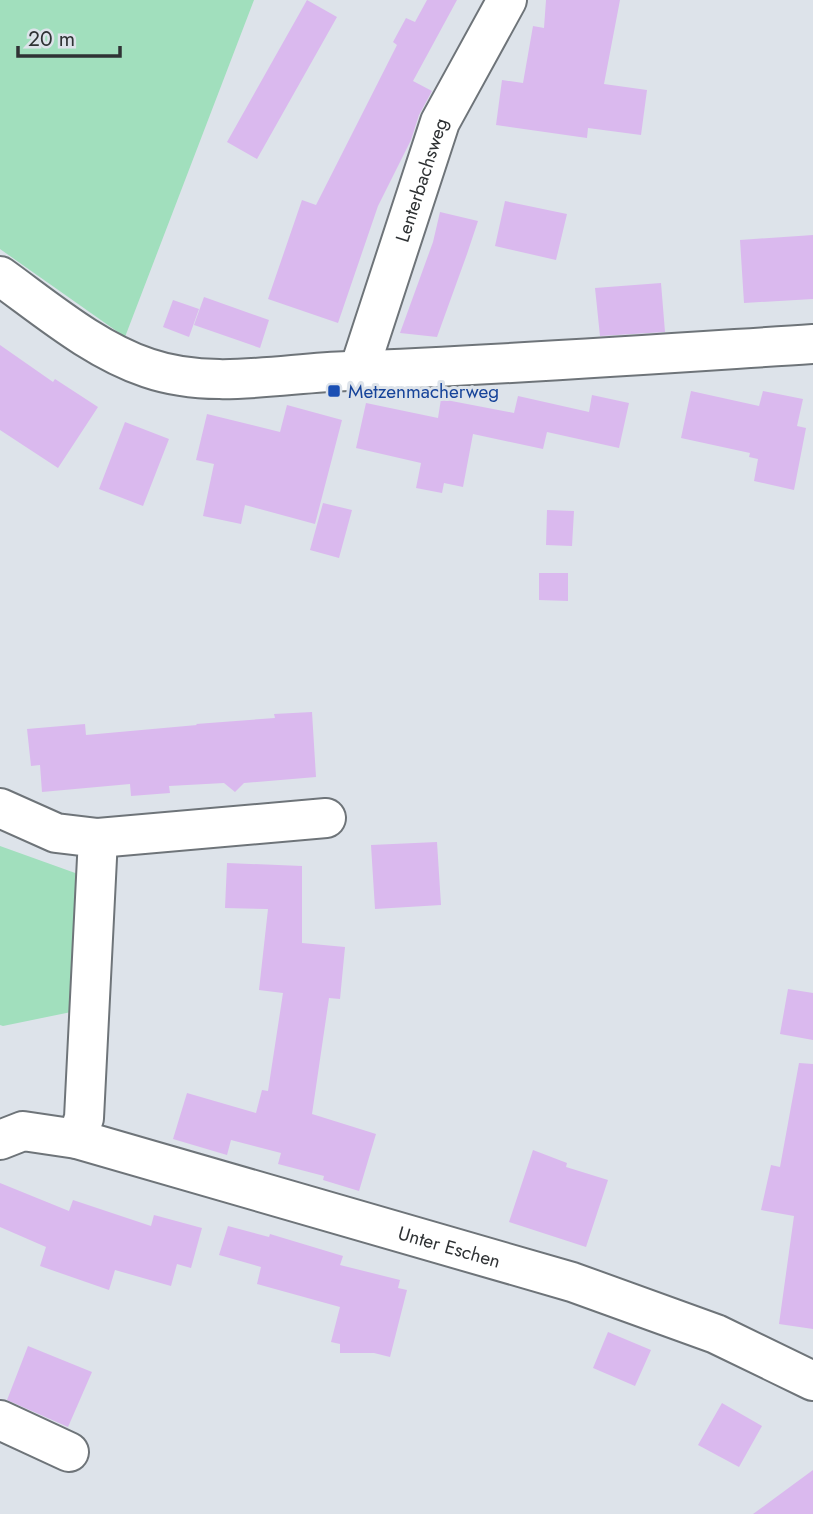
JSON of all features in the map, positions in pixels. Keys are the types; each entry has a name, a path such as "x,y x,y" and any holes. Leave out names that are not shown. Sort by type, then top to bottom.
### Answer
{"street":[{"name":"Lenterbachsweg","path":"359,370 440,122 506,0"},
{"path":"0,276 115,355 150,369 184,377 260,378 813,344"},
{"path":"0,808 56,833 98,838 326,818"},
{"path":"77,1139 84,1118 98,838"},
{"name":"Unter Eschen","path":"0,1140 23,1131 77,1139 572,1282 716,1334 813,1381"},
{"path":"0,1420 69,1452"}],"green space":[{"path":"0,0 254,0 125,337 0,249"},
{"path":"0,846 78,874 76,1011 0,1025"}],"building":[{"path":"307,0 337,17 257,159 227,142"},
{"path":"427,0 457,0 413,81 432,91 378,206 338,323 268,299 302,200 316,205 397,45 393,42 406,18 415,22"},
{"path":"546,0 620,0 604,84 647,90 641,135 588,128 587,138 496,125 502,80 523,83 533,26 544,28"},
{"path":"505,201 567,214 556,260 495,246"},
{"path":"440,212 478,221 437,337 400,333 433,242"},
{"path":"813,235 813,299 744,303 740,240"},
{"path":"661,283 665,332 600,336 595,288"},
{"path":"204,297 269,320 260,348 194,325"},
{"path":"173,300 199,309 189,337 163,327"},
{"path":"0,345 53,382 55,379 98,407 58,468 0,430"},
{"path":"691,391 759,406 763,391 803,399 797,426 806,428 794,490 754,481 758,459 749,457 750,453 681,438"},
{"path":"592,395 629,403 619,448 547,432 543,449 473,434 463,487 444,483 442,493 416,488 421,463 356,448 366,403 438,418 441,399 514,413 518,396 589,412"},
{"path":"287,405 342,420 315,524 245,505 241,524 203,516 214,464 196,460 207,414 280,432"},
{"path":"125,422 169,439 143,506 99,489"},
{"path":"323,503 352,510 339,558 310,550"},
{"path":"547,510 574,511 572,546 546,545"},
{"path":"539,573 568,573 568,601 539,600"},
{"path":"312,712 316,777 244,783 235,792 224,783 169,786 170,793 131,796 130,784 42,792 40,765 31,766 27,729 85,724 86,735 275,718 274,714"},
{"path":"437,842 441,905 375,909 371,845"},
{"path":"227,863 302,866 302,943 345,947 340,999 329,998 312,1114 376,1134 359,1191 323,1180 324,1176 278,1164 281,1153 231,1140 227,1155 173,1139 187,1093 256,1113 262,1090 268,1091 283,993 259,990 268,909 225,908"},
{"path":"788,989 813,993 813,1040 780,1034"},
{"path":"799,1063 813,1064 813,1329 779,1324 794,1216 761,1210 771,1165 780,1167"},
{"path":"533,1150 567,1163 566,1167 608,1180 586,1247 509,1222"},
{"path":"0,1183 69,1211 73,1200 151,1226 154,1215 202,1228 191,1268 177,1264 171,1286 115,1270 109,1290 40,1266 46,1247 0,1227"},
{"path":"228,1226 269,1237 270,1234 343,1256 340,1265 400,1280 398,1288 407,1290 390,1357 374,1353 340,1353 340,1344 331,1342 340,1307 257,1284 261,1267 219,1255"},
{"path":"608,1332 651,1350 635,1386 593,1368"},
{"path":"28,1346 92,1372 68,1427 7,1400"},
{"path":"722,1403 762,1426 739,1467 698,1445"},
{"path":"813,1470 813,1514 753,1514"}],"place":[{"name":"Metzenmacherweg","path":"334,391"}]}
